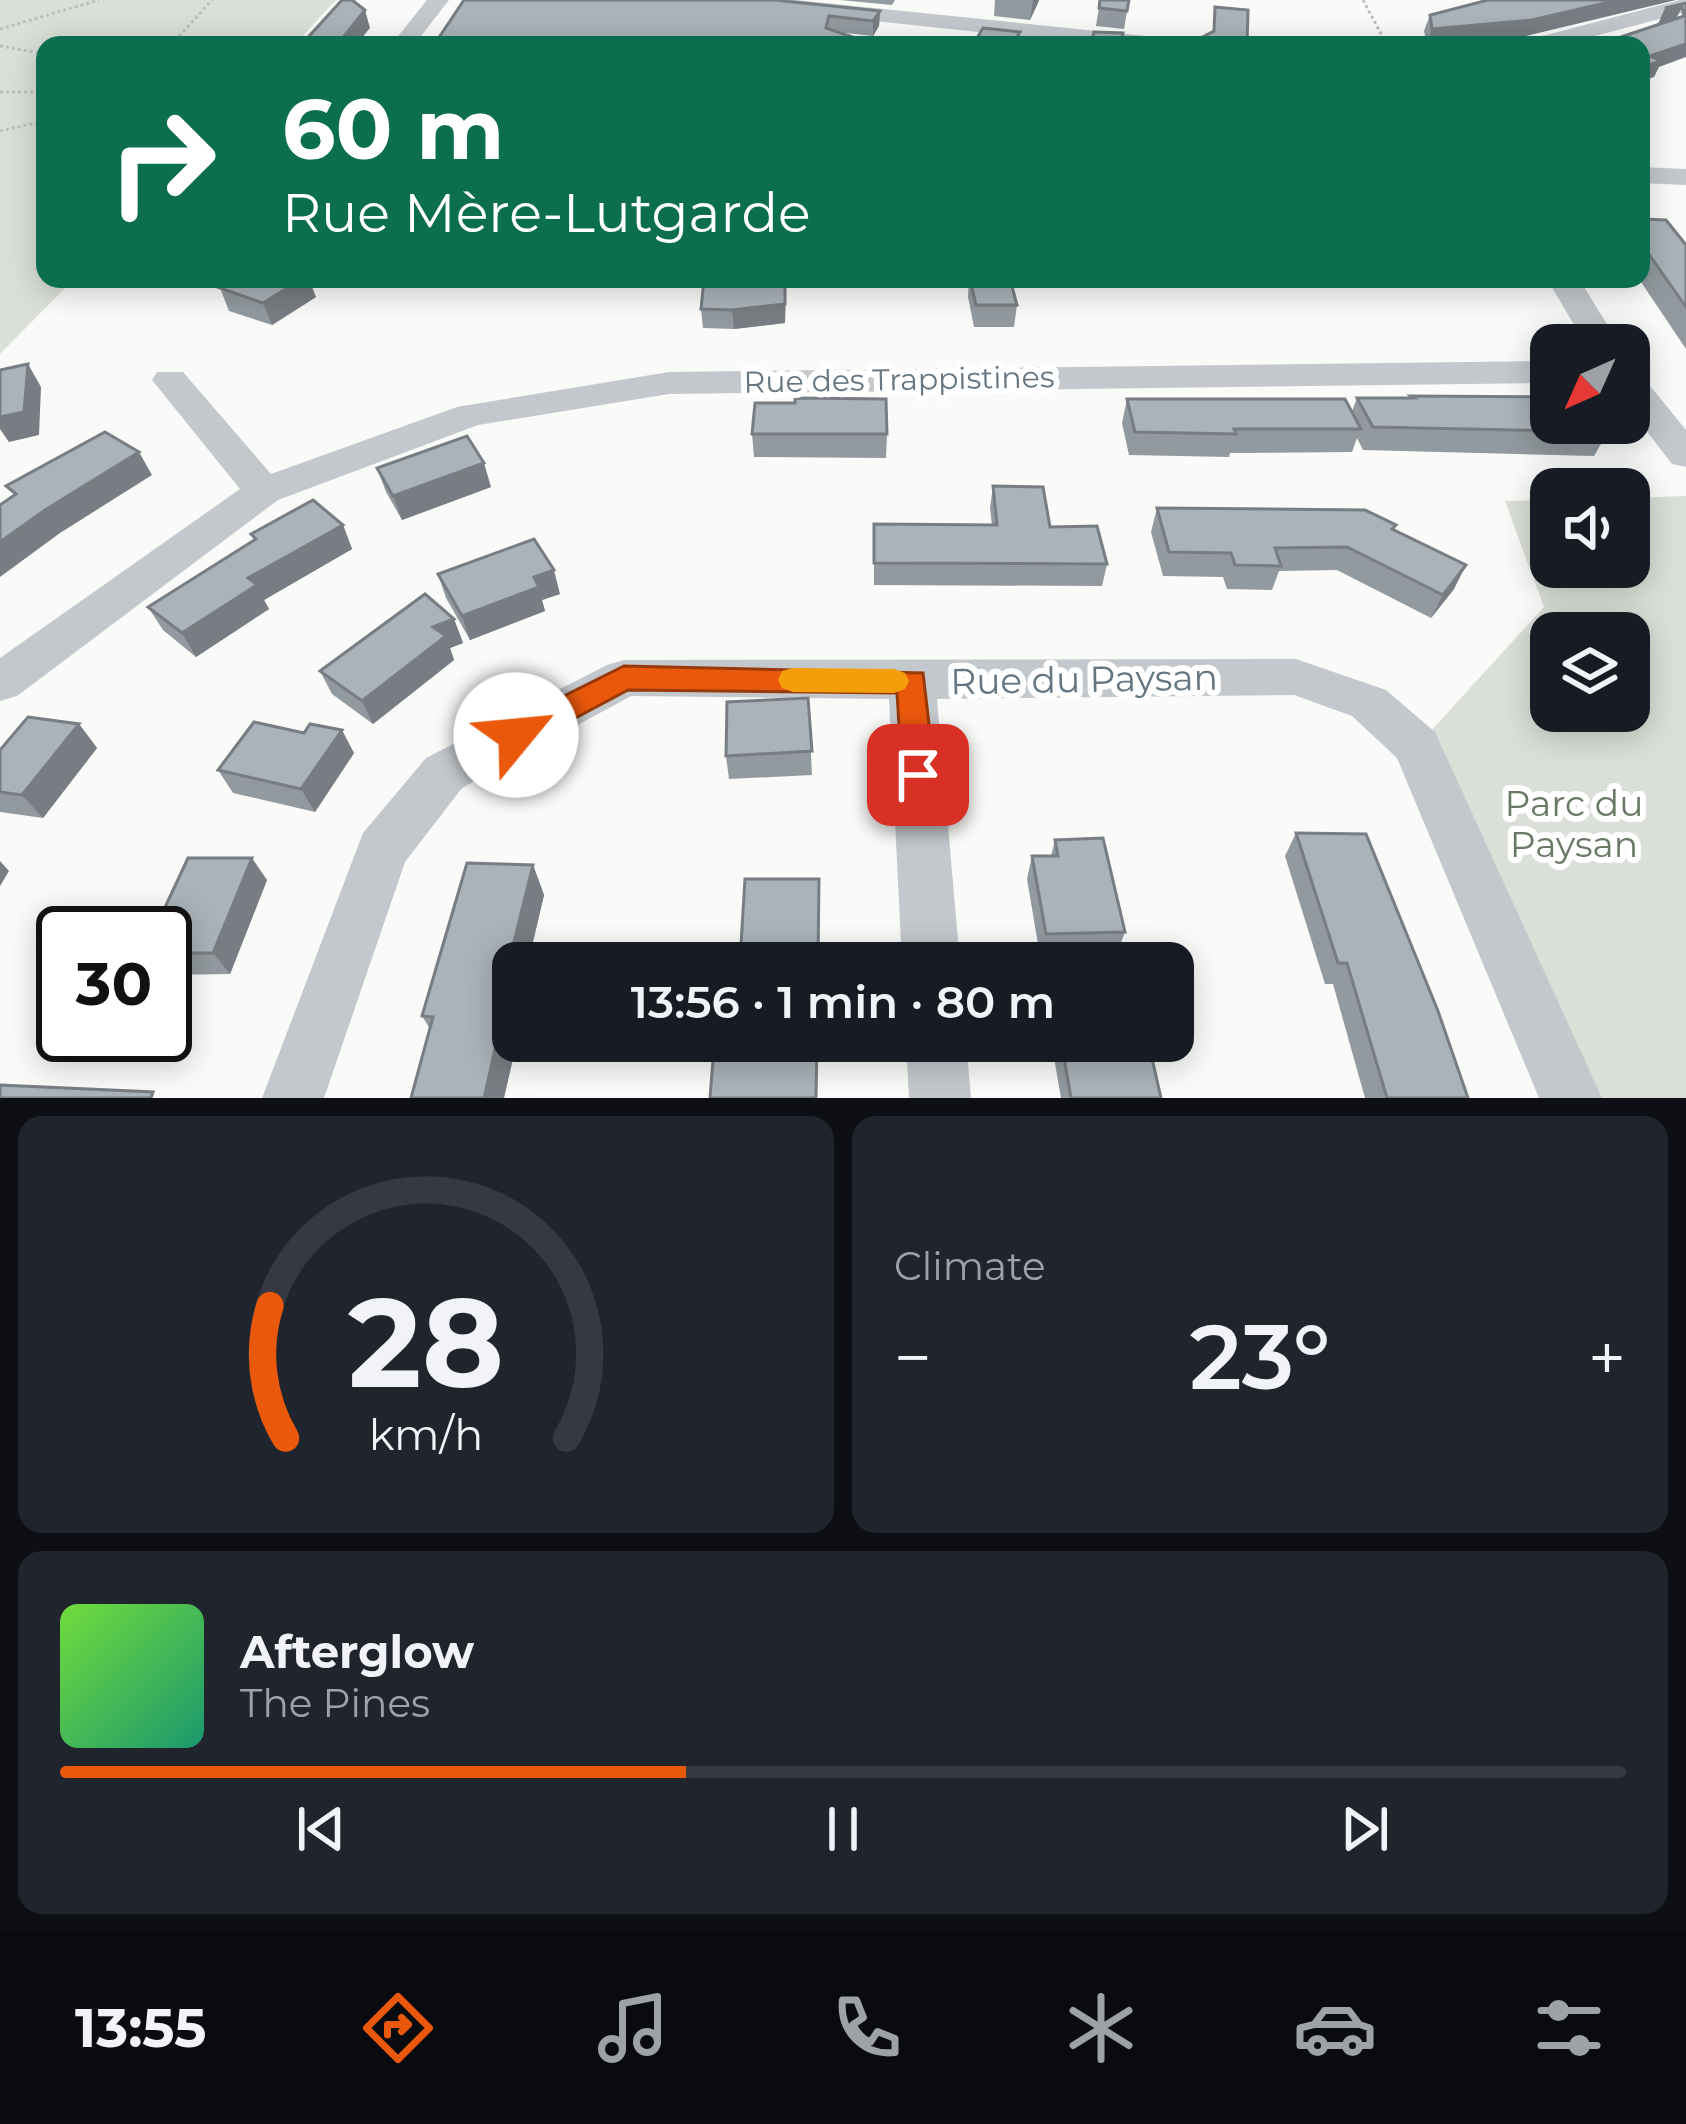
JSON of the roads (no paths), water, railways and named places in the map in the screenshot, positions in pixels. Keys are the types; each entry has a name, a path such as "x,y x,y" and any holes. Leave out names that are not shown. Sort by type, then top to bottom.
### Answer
{"street":[{"path":"409,36 438,0"},
{"path":"735,0 1087,36"},
{"path":"1569,36 1686,5"},
{"path":"933,36 948,20"},
{"path":"1650,176 1686,177"},
{"path":"1568,288 1590,324"},
{"name":"Rue des Trappistines","path":"0,683 264,491 470,415 669,383 1530,372"},
{"path":"170,380 264,491"},
{"path":"1650,410 1686,455"},
{"name":"Rue du Paysan","path":"293,1098 382,850 444,773 624,678 912,681 1295,676 1369,703 1417,746 1571,1098"},
{"path":"912,681 930,942"},
{"path":"937,1062 940,1098"}],"park label":[{"name":"Parc du Paysan","path":"1574,824"}]}
